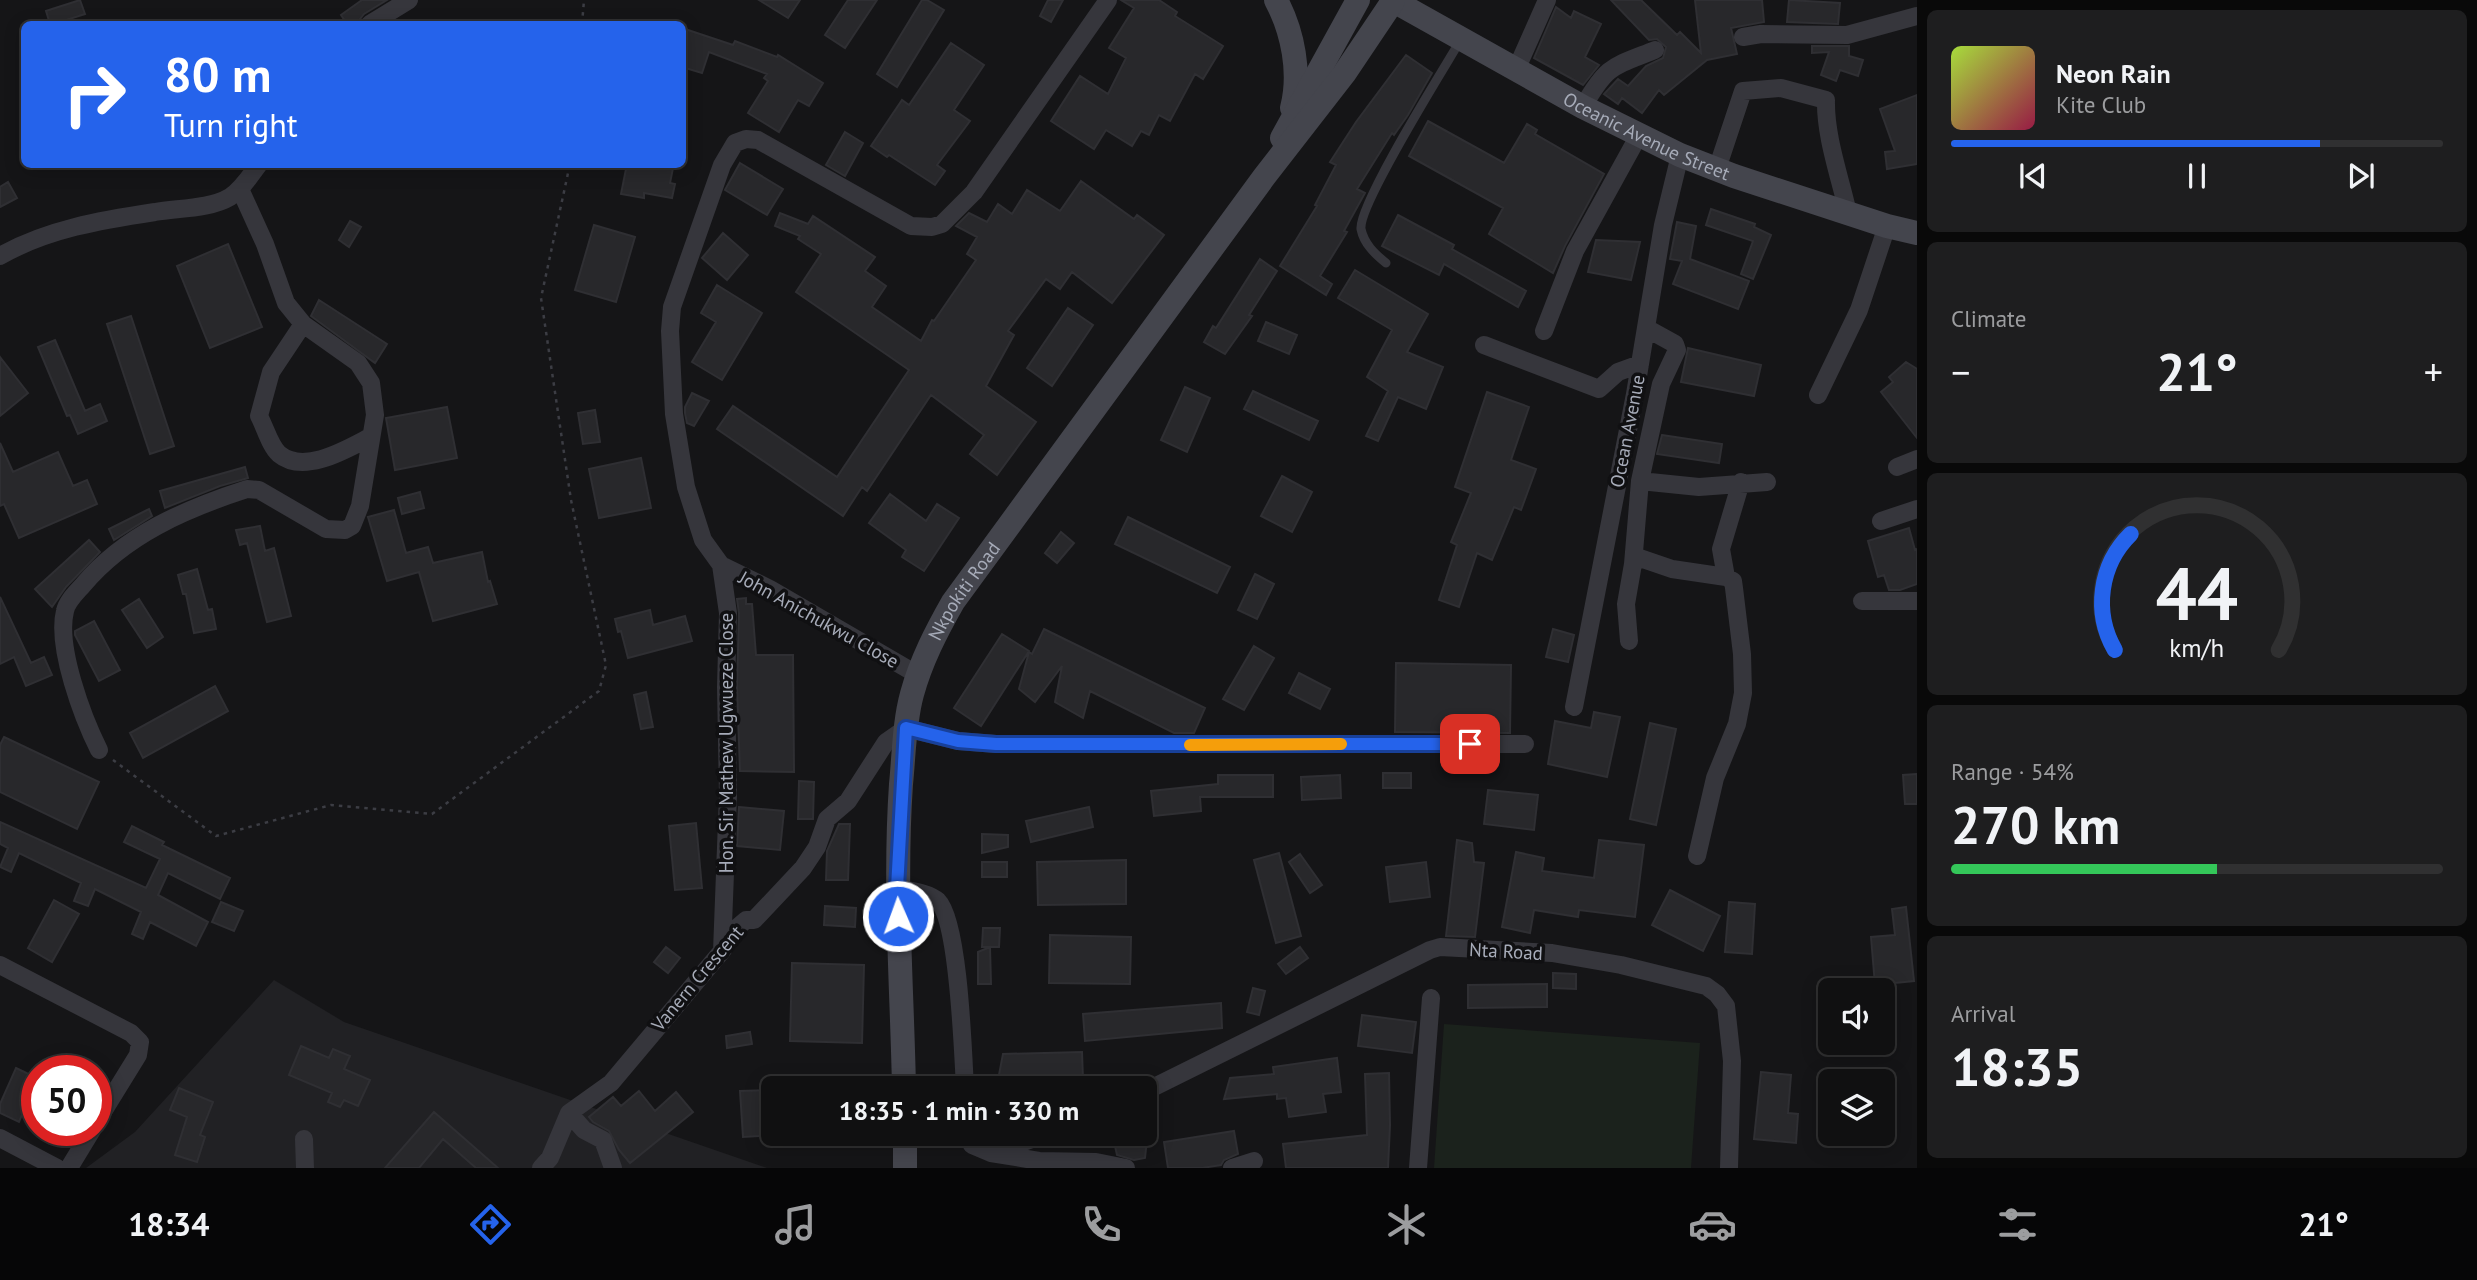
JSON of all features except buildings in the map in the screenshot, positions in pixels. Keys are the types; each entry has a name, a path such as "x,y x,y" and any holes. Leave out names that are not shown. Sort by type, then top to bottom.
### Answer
{"main road":[{"path":"1264,177 1287,126 1294,89 1291,37 1276,0"},
{"path":"1264,177 1334,67 1358,0"},
{"path":"1287,126 1392,0"},
{"name":"Oceanic Avenue Street","path":"1392,0 1583,107 1680,155 1886,226 1917,233"},
{"path":"1291,37 1334,67"},
{"name":"Nkpokiti Road","path":"904,1076 897,888 906,728 911,698 933,637 953,602 1264,177"},
{"path":"905,1146 905,1168"}],"street":[{"path":"375,21 409,0"},
{"name":"Hon. Sir Mathew Ugwueze Close","path":"722,950 728,795 728,612 720,565 703,540 686,487 674,414 670,331 672,307 722,165 735,143 746,139 758,140 911,226 932,227 942,224 974,192 1108,0"},
{"path":"1516,70 1547,0"},
{"path":"1743,37 1761,34 1847,35 1917,16"},
{"path":"1583,107 1598,81 1611,68 1655,50"},
{"path":"1717,169 1743,91 1781,88 1826,100 1825,124 1848,213"},
{"path":"1544,331 1575,251 1639,135"},
{"name":"Ocean Avenue","path":"1574,708 1640,364 1663,225 1680,155"},
{"path":"0,256 40,236 124,216 208,204 228,198 240,189 256,168"},
{"path":"99,750 86,723 68,660 63,629 69,601 107,560 177,514 247,489 259,490 327,529 345,530 352,526 360,506 375,415 370,383 358,363 303,324 286,303 265,244 240,189"},
{"path":"1818,396 1859,310 1886,226"},
{"path":"303,324 271,372 259,416 278,453 292,462 330,457 370,437"},
{"path":"1629,641 1626,604 1634,556 1640,481 1661,384 1677,350 1675,344 1646,328"},
{"path":"1484,345 1599,389 1618,372 1640,364"},
{"path":"1897,467 1917,459"},
{"path":"1640,481 1699,487 1767,482"},
{"path":"1726,577 1721,549 1741,482"},
{"path":"1881,521 1917,509"},
{"path":"1634,556 1672,569 1726,577 1732,581 1734,588 1742,654 1742,693 1737,724 1715,778 1697,856"},
{"name":"John Anichukwu Close","path":"720,565 770,589 918,675"},
{"path":"1862,601 1917,601"},
{"path":"906,728 958,741 996,744 1525,744"},
{"name":"Vanern Crescent","path":"569,1113 611,1083 739,926 746,920 754,920 803,868 817,847 827,819 848,801 886,742 906,728"},
{"path":"897,888 928,895 942,906 959,985 964,1076"},
{"name":"Nta Road","path":"1157,1086 1430,950 1440,947 1552,953 1621,965 1706,986 1717,993 1726,1006 1732,1061 1730,1168"},
{"path":"0,965 131,1033 140,1042 138,1055 112,1097"},
{"path":"1418,1168 1431,998"},
{"path":"541,1168 550,1158 569,1113 584,1130 603,1140 613,1168"},
{"path":"0,1138 57,1168"},
{"path":"304,1139 305,1168"},
{"path":"69,1168 82,1146"},
{"path":"974,1146 991,1153 1039,1161 1096,1162 1126,1168"},
{"path":"991,1153 1011,1146"},
{"path":"1232,1168 1254,1161"}],"lane":[{"path":"1386,263 1371,250 1361,228 1370,195 1461,40"}],"path":[{"path":"582,21 583,0"},
{"path":"99,750 216,836 331,805 432,814 599,691 606,665 570,500 541,298 569,168"}],"shaded area":[{"path":"274,980 344,1022 767,1168 86,1168 135,1132"},
{"path":"1444,1024 1700,1043 1691,1168 1434,1168"}],"slow traffic":[{"path":"1190,745 1341,744"}],"route":[{"path":"898,916 900,803 906,728 958,741 996,744 1470,744"}]}
